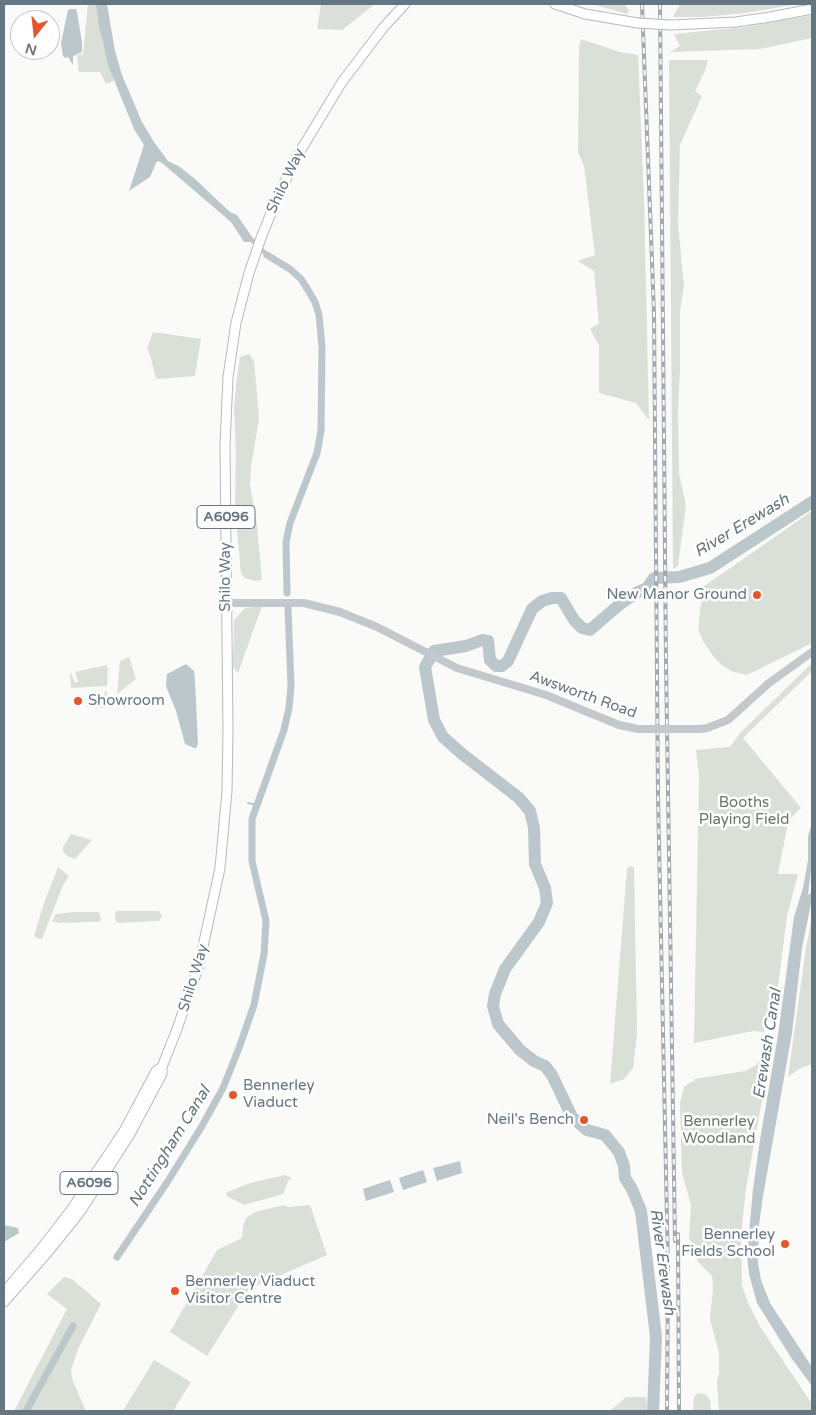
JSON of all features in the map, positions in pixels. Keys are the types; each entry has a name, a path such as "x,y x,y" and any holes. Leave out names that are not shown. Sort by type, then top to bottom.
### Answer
{"main road":[{"name":"Shilo Way","path":"4,1302 53,1247 97,1188 144,1110 162,1074 162,1067 199,965 220,868 226,817 228,766 225,446 227,383 236,324 249,273 275,202 296,158 356,62 382,28 405,4"},
{"path":"555,4 585,14 638,24 671,25 736,22 770,18 812,8"},
{"name":"Shilo Way","path":"4,1292 41,1250 71,1210 124,1131 156,1071 162,1067"}],"street":[{"name":"Awsworth Road","path":"226,603 304,603 317,605 358,618 442,661 470,673 546,695 619,725 638,729 700,729 728,720 769,683 812,652"}],"green space":[{"path":"88,4 96,4 102,41 114,81 106,84 100,72 79,72 77,55 83,54"},
{"path":"321,4 375,4 342,30 317,29"},
{"path":"592,4 624,4 629,10 627,14"},
{"path":"680,4 798,4 746,13 703,17 673,17"},
{"path":"812,15 812,38 760,49 670,52 680,46 674,34 745,27"},
{"path":"581,39 620,52 638,55 644,199 649,420 636,403 599,393 599,346 590,329 599,323 594,271 578,261 595,255 584,166 578,152 579,47"},
{"path":"669,60 708,60 695,91 702,96 680,145 678,224 684,286 680,311 679,473 686,505 678,566 673,569"},
{"path":"153,332 201,339 195,376 156,379 147,349"},
{"path":"249,354 254,361 259,418 250,484 257,526 262,580 254,581 245,578 241,573 235,510 236,452 234,411 236,384 240,357"},
{"name":"New Manor Ground","path":"812,511 812,643 747,675 733,672 723,666 713,656 698,629 703,587"},
{"path":"262,606 238,673 233,667 234,620 245,608"},
{"path":"129,657 136,679 117,694 120,661"},
{"name":"Booths Playing Field","path":"812,663 812,671 743,738 801,808 792,817 787,828 778,874 798,874 787,916 774,1018 764,1020 764,1032 753,1031 694,1043 699,777 696,750 730,747 740,733"},
{"path":"106,665 108,668 107,686 71,688 70,673 75,683 78,681 75,672"},
{"path":"105,691 107,691 106,708 87,707 88,693 91,692 92,697 104,696"},
{"path":"71,834 92,840 75,859 63,852 63,847"},
{"path":"58,867 69,876 63,885 42,939 39,939 34,936"},
{"path":"634,867 637,1033 633,1068 624,1079 610,1084 627,868"},
{"path":"118,911 159,911 162,916 159,921 119,923 116,922 115,914"},
{"path":"99,912 101,920 97,922 59,923 52,921 56,914"},
{"path":"812,917 812,1064 799,1069 788,1077 806,947"},
{"name":"Bennerley Woodland","path":"769,1049 768,1067 746,1188 741,1235 742,1286 761,1328 812,1404 812,1411 719,1411 717,1383 719,1353 710,1319 713,1289 712,1276 698,1262 689,1237 691,1205 682,1173 680,1103 684,1087 695,1081 694,1079 745,1071 756,1065"},
{"path":"285,1175 292,1178 288,1181 283,1194 244,1205 227,1196 226,1193 250,1183"},
{"path":"284,1205 288,1207 310,1205 327,1255 249,1289 207,1356 170,1332 217,1250 242,1238 246,1218 255,1212"},
{"path":"64,1277 72,1279 101,1304 78,1349 71,1370 72,1379 86,1411 14,1411 67,1309 47,1294"},
{"path":"154,1360 191,1382 173,1411 123,1411"},
{"path":"698,1393 705,1394 710,1400 711,1411 693,1411 694,1397"},
{"path":"626,1397 646,1397 647,1411 610,1411"}],"shaded area":[{"path":"96,4 107,4 115,51 122,75 142,122 154,142 168,161 180,167 230,212 237,215 252,237 268,253 266,257 251,242 244,242 231,222 158,161 150,177 129,191 144,145 134,129 108,65"},
{"path":"76,9 82,42 82,52 73,56 73,65 68,57 65,58 63,56 61,43 68,10"},
{"path":"186,664 194,671 198,744 196,748 185,744 176,711 166,686 167,674"},
{"path":"812,823 812,862 808,895 812,892 812,899 802,948 792,1033 763,1196 759,1225 758,1263 761,1280 770,1303 812,1367 812,1386 792,1359 757,1303 749,1274 747,1256 760,1140 778,1035 794,917 803,888 808,860 808,836"},
{"path":"460,1161 462,1173 437,1181 433,1168"},
{"path":"423,1170 427,1182 403,1190 399,1178"},
{"path":"390,1180 394,1192 366,1201 363,1189"},
{"path":"4,1225 18,1228 19,1233 4,1242"}],"waterway":[{"name":"Nottingham Canal","path":"267,255 290,269 301,279 308,290 315,302 319,315 322,347 321,431 317,453 290,523 286,542 287,593"},
{"name":"River Erewash","path":"653,1411 656,1337 641,1211 625,1178 624,1166 619,1152 605,1135 587,1130 572,1117 552,1075 545,1066 534,1061 520,1050 498,1024 493,1006 495,994 505,969 539,922 547,903 545,888 535,864 534,828 530,811 519,798 443,737 434,720 425,667 434,651 466,646 482,640 488,641 490,660 496,666 502,666 508,661 532,609 542,601 552,598 561,598 574,620 582,628 590,630 620,604 647,588 654,578 679,577 710,568 812,502"},
{"name":"Nottingham Canal","path":"117,1257 168,1181 223,1088 254,1005 264,954 266,921 252,861 252,819 284,730 289,708 291,686 288,608"},
{"path":"248,803 256,805"},
{"name":"Nottingham Canal","path":"26,1411 73,1326"}],"railway":[{"path":"642,4 654,313 658,796 668,1267 667,1411"},
{"path":"660,4 666,661 675,1241"},
{"path":"678,1234 679,1411"}],"place":[{"name":"New Manor Ground","path":"757,595"},
{"name":"Showroom","path":"78,701"},
{"name":"Bennerley Viaduct","path":"233,1095"},
{"name":"Neil's Bench","path":"584,1120"},
{"name":"Bennerley Fields School","path":"785,1244"},
{"name":"Bennerley Viaduct Visitor Centre","path":"175,1291"}],"water label":[{"name":"Erewash Canal","path":"768,1044"}]}
